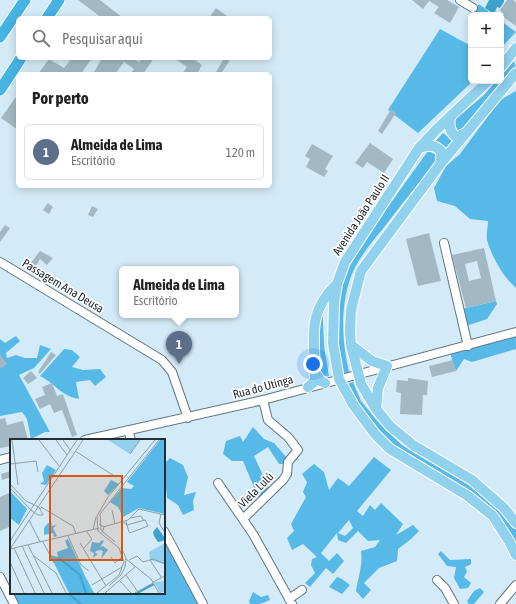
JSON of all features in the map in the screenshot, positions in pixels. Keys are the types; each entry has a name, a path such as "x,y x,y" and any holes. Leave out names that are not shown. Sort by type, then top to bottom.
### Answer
{"highway":[{"path":"0,37 25,0"},
{"path":"48,16 59,0"},
{"path":"0,90 20,60"}],"main road":[{"path":"504,63 516,48"},
{"path":"516,73 441,163 361,271 351,310 351,345 358,374 364,391 376,409 390,426 413,445 477,484 504,508 516,523"},
{"name":"Avenida João Paulo II","path":"485,84 419,148 345,262 337,284 334,303 333,344 339,379 363,420 390,449 468,496 493,516 510,541 516,555"},
{"path":"450,117 449,127 452,134 456,137 466,134"},
{"path":"419,148 427,145 438,148 441,151 441,163"},
{"path":"308,387 315,381 313,343 316,316 325,295 337,284"},
{"path":"351,345 372,361 387,366 378,388 376,409"},
{"path":"315,373 321,381 325,383"}],"street":[{"path":"460,0 473,8"},
{"path":"444,243 468,346"},
{"name":"Passagem Ana Deusa","path":"0,262 162,360 172,372 188,418"},
{"name":"Rua do Utinga","path":"89,439 263,400 516,332"},
{"name":"Viela Lulú","path":"243,519 283,480 287,474 288,462 298,450 288,437 268,420 263,400"},
{"path":"128,430 131,439"},
{"path":"0,460 10,457"},
{"path":"218,483 243,519 290,601 302,590"},
{"path":"165,533 203,604"},
{"path":"0,577 14,604"},
{"path":"437,580 445,588 454,604"},
{"path":"500,604 516,585"}],"shaded area":[{"path":"489,0 504,0 500,8 497,7 495,12 491,12 485,8"},
{"path":"479,4 489,12 473,12"},
{"path":"504,23 516,32 504,45"},
{"path":"440,29 468,44 468,84 470,84 418,133 388,110"},
{"path":"514,61 516,68 504,82 504,73"},
{"path":"493,84 502,84 460,132 455,132 451,123 484,95"},
{"path":"516,91 516,288 502,272 492,253 487,240 488,221 470,219 455,206 437,201 434,188 446,166 460,154 500,100"},
{"path":"443,133 454,141 446,151 435,142"},
{"path":"428,151 437,155 438,160 365,251 350,279 343,314 345,349 349,372 340,374 335,328 341,282 354,254"},
{"path":"322,300 324,346 329,376 320,377 315,345"},
{"path":"496,301 497,304 487,319 466,326 462,309"},
{"path":"16,336 20,341 6,353 7,358 16,355 25,358 37,358 40,345 51,349 34,368 19,375 50,432 45,432 31,439 27,419 22,412 0,416 0,339 5,343"},
{"path":"516,337 516,349 472,362 464,359 456,371 450,353"},
{"path":"64,349 72,350 80,357 72,367 83,370 100,369 106,377 95,386 90,380 76,382 79,399 63,393 40,376"},
{"path":"353,382 361,401 379,423 402,445 474,486 505,514 516,529 516,544 509,533 380,435 345,385"},
{"path":"253,427 264,439 274,443 287,458 284,464 279,464 268,447 254,456 269,488 259,499 243,461 232,461 223,454 226,441 240,436 243,442"},
{"path":"374,457 391,470 357,511 363,516 370,505 375,510 381,503 403,524 396,535 413,525 419,531 398,549 397,561 379,568 364,583 371,590 363,599 356,591 361,567 361,551 375,547 380,540 368,541 358,531 346,543 338,540 337,533 321,553 329,561 337,553 344,561 333,574 326,568 310,587 305,583 315,573 311,565 312,559 317,557 303,544 292,550 287,538 294,531 291,524 306,497 303,492 307,482 302,474 314,464 324,472 329,490 338,478 349,486","holes":["349,520 353,528 345,536 338,533"]},
{"path":"170,458 183,465 188,477 184,495 196,492 193,501 194,510 183,515 178,505 167,498 165,463"},
{"path":"165,539 200,604 18,604 13,594 165,594"},
{"path":"441,551 450,560 471,559 471,564 465,567 467,572 464,577 471,583 468,588 460,589 454,578 456,567 447,566 438,554"},
{"path":"337,577 350,585 342,594 329,587"},
{"path":"480,588 484,592 474,604 469,604 467,601 474,591"},
{"path":"253,592 261,597 268,595 270,600 260,604 250,604 249,601"}],"building":[{"path":"78,0 100,0 120,16 99,16"},
{"path":"412,0 447,0 459,7 450,23 434,13 439,7 429,1 423,9"},
{"path":"507,0 513,0 516,2 516,26 504,17 504,12 500,10"},
{"path":"216,8 227,16 210,16"},
{"path":"48,60 64,68 70,60 91,60 82,72 39,72"},
{"path":"101,60 136,60 139,62 140,60 153,60 144,72 132,72 134,69 124,62 116,72 94,72"},
{"path":"177,60 195,60 202,65 198,72 183,72 187,67"},
{"path":"223,60 230,60 222,72 216,72"},
{"path":"16,97 16,129 1,118"},
{"path":"391,109 396,113 382,134 378,131"},
{"path":"370,143 393,159 384,173 367,162 363,168 355,163"},
{"path":"312,144 333,156 325,169 328,171 324,177 306,167 310,159 305,156"},
{"path":"48,203 53,207 49,214 43,210"},
{"path":"92,206 98,209 93,217 88,215"},
{"path":"5,225 10,228 0,242 0,232"},
{"path":"429,233 441,281 418,286 406,239"},
{"path":"484,248 496,301 466,308 452,255","holes":["477,261 481,278 469,281 465,264"]},
{"path":"40,251 53,258 47,265 40,259 32,273 26,269"},
{"path":"51,352 56,355 40,374 38,372"},
{"path":"0,354 7,364 0,369"},
{"path":"453,360 456,371 432,377 429,366"},
{"path":"31,371 37,378 28,384 23,378"},
{"path":"408,378 428,381 427,395 423,395 422,415 400,414 401,393 396,392 397,380 408,381"},
{"path":"52,383 57,396 63,394 77,435 72,437 62,410 54,413 50,404 40,409 35,399 45,395 42,387"},
{"path":"5,418 7,425 23,421 28,439 10,439 10,446 0,448 0,419"},
{"path":"10,471 10,477 2,480 1,474"},
{"path":"10,492 10,526 0,531 0,497"}],"waterway":[{"path":"69,594 81,604"}],"place":[{"name":"Almeida de Lima","path":"179,364"}]}
